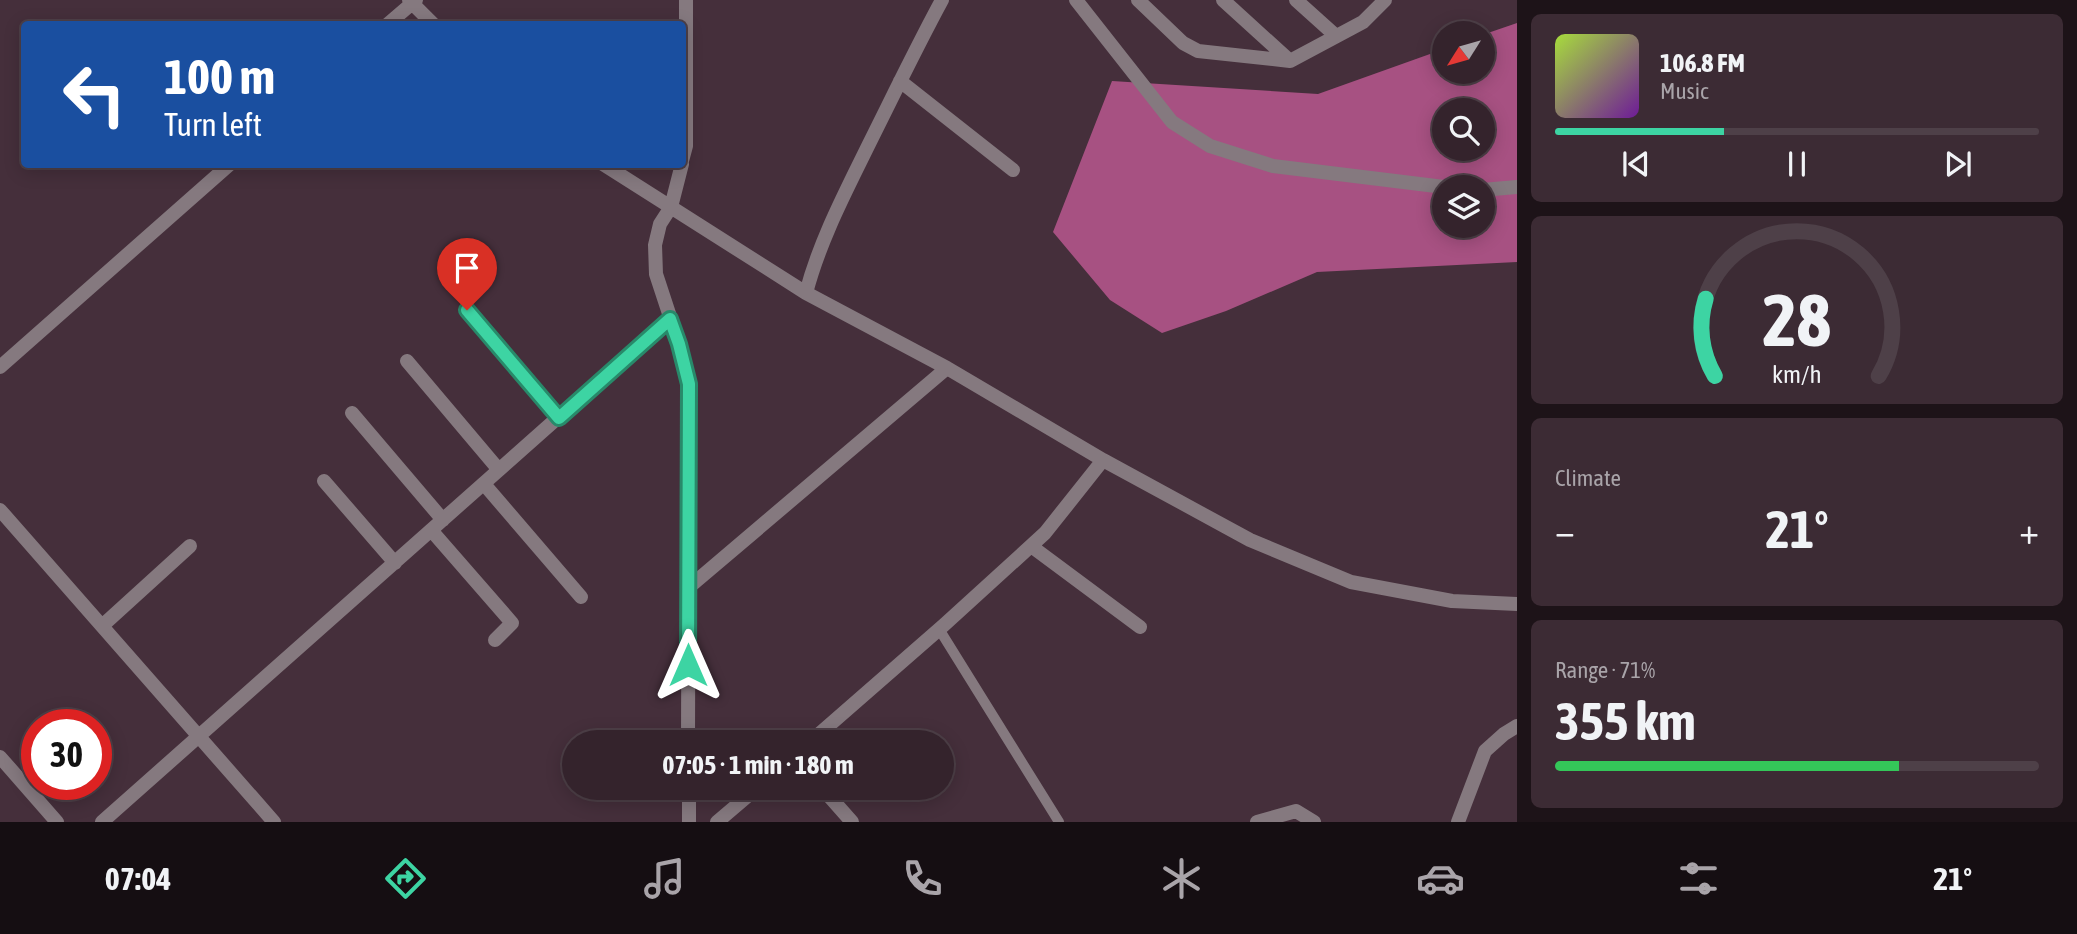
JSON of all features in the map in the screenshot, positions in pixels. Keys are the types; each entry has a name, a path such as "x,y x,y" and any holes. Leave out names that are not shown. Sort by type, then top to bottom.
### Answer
{"street":[{"path":"686,0 686,149"},
{"path":"806,293 821,244 942,0"},
{"path":"1076,0 1171,122 1210,146 1273,166 1432,186"},
{"path":"1138,0 1183,43 1198,51 1290,61 1363,22 1384,0"},
{"path":"1223,0 1290,61"},
{"path":"1296,0 1336,36"},
{"path":"391,21 413,1 430,21"},
{"path":"900,81 1013,170"},
{"path":"0,367 225,168"},
{"path":"609,168 806,293 947,369 1103,460 1250,540 1351,582 1452,601 1517,604"},
{"path":"681,168 671,207 660,224 654,245 656,274 689,384 688,730"},
{"path":"1495,189 1517,187"},
{"path":"467,310 559,418"},
{"path":"102,822 670,319"},
{"path":"407,361 499,470"},
{"path":"688,588 947,369"},
{"path":"352,413 443,520"},
{"path":"824,730 1045,533 1103,460"},
{"path":"324,481 394,563"},
{"path":"484,484 581,597"},
{"path":"0,510 274,822"},
{"path":"431,530 512,624 495,640"},
{"path":"102,626 190,546"},
{"path":"1031,546 1140,627"},
{"path":"1458,822 1485,751 1517,726"},
{"path":"0,757 57,822"},
{"path":"689,800 689,822"},
{"path":"717,822 743,800"},
{"path":"832,800 852,822"},
{"path":"1257,822 1296,811 1314,822"}],"lane":[{"path":"939,629 1059,822"}],"shaded area":[{"path":"1517,23 1517,262 1317,272 1226,311 1162,333 1110,300 1053,232 1112,81 1318,94 1432,53 1432,84 1495,84 1495,31"}],"route":[{"path":"467,310 559,418 670,319 689,384 688,665"}]}
